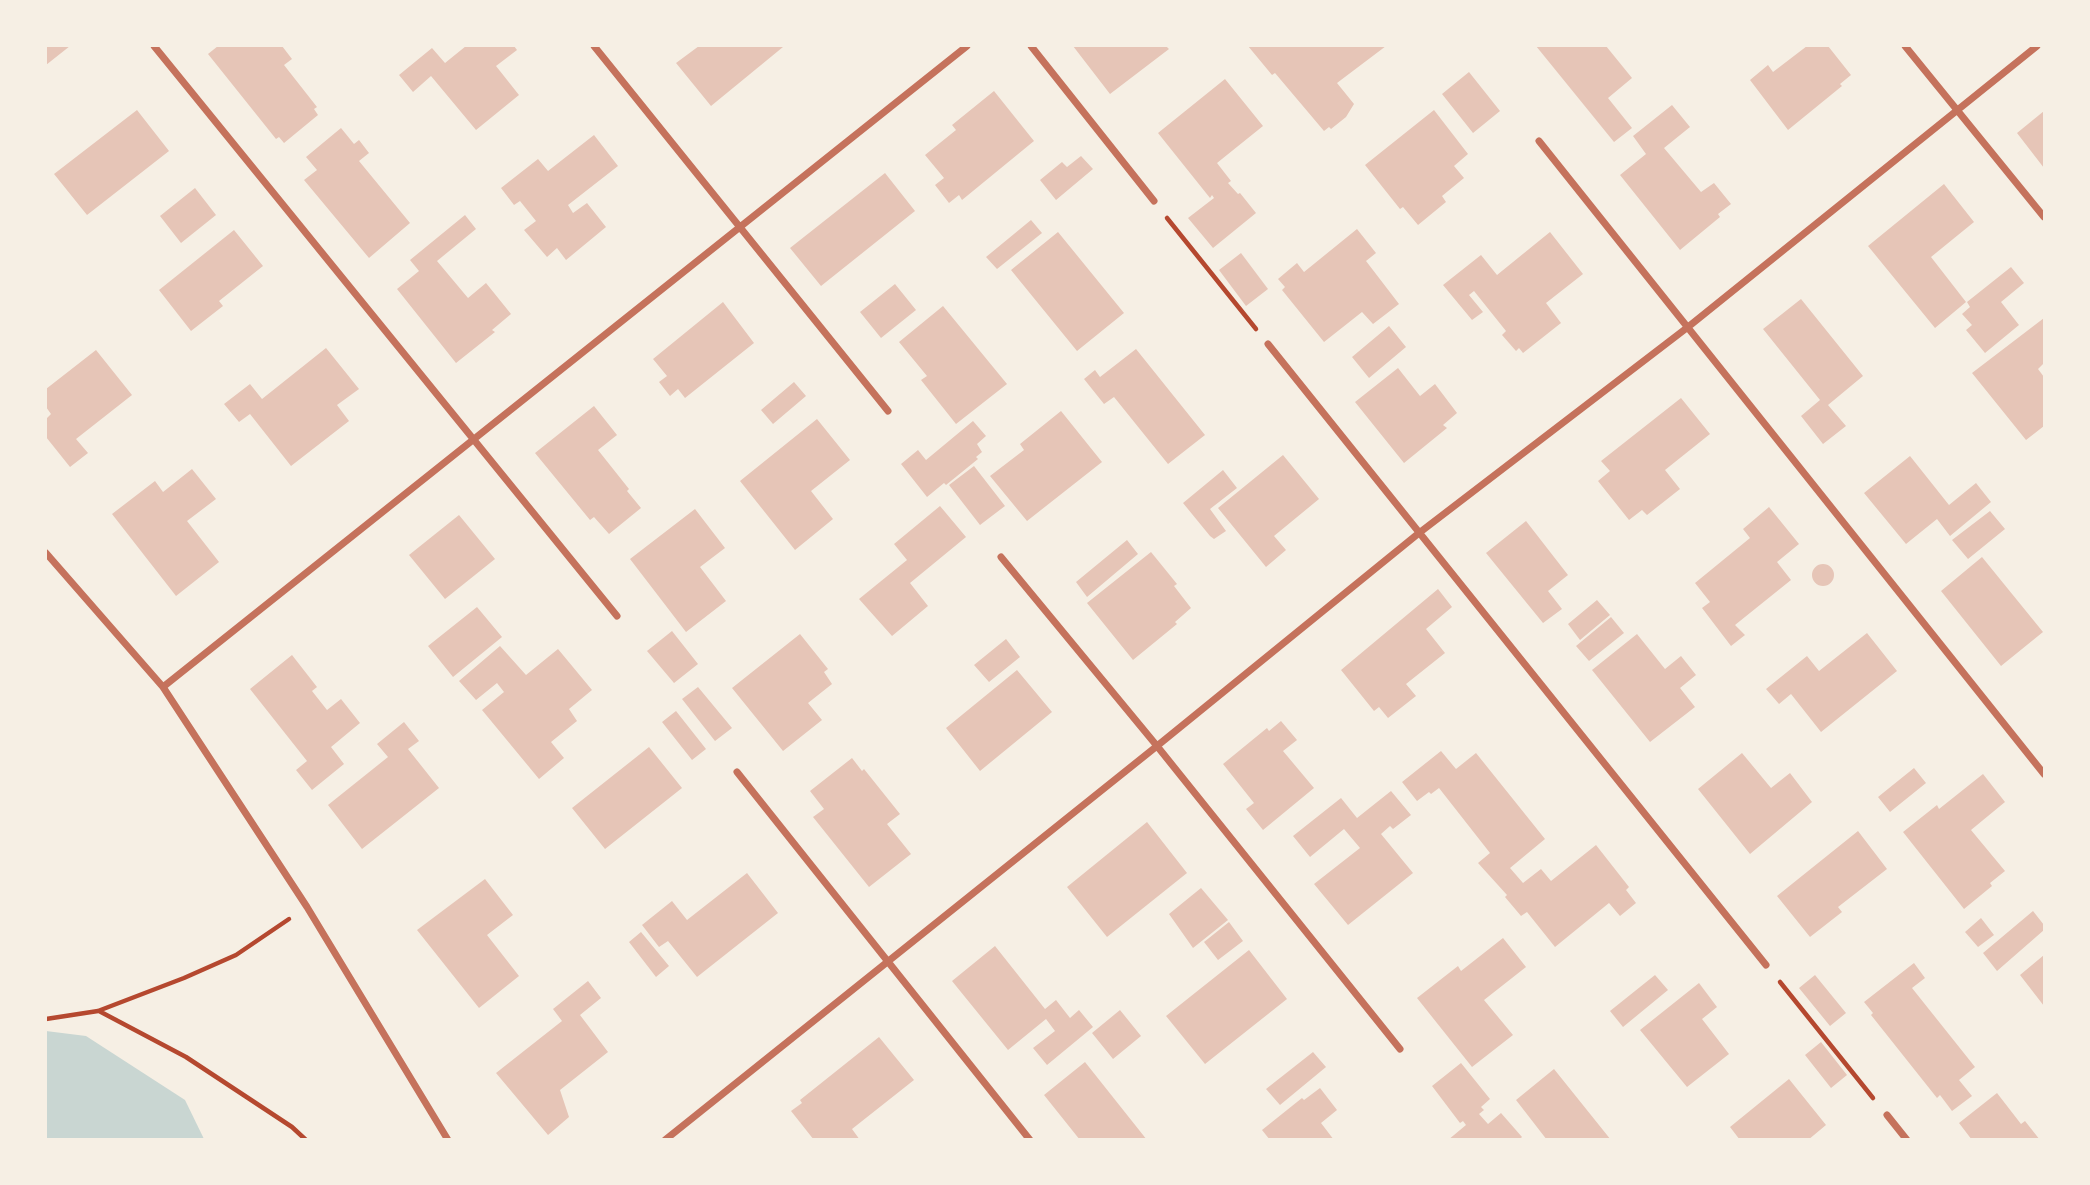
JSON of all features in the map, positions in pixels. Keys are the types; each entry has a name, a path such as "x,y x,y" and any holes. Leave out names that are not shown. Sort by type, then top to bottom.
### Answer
{"street":[{"path":"154,46 617,616"},
{"path":"594,46 888,411"},
{"path":"163,687 967,46"},
{"path":"1031,46 1154,201"},
{"path":"1905,46 2045,217"},
{"path":"665,1139 1419,533 1688,327 2036,46"},
{"path":"1539,141 2045,774"},
{"path":"1268,344 1766,964"},
{"path":"46,553 163,687 307,906 448,1139"},
{"path":"1001,557 1157,746 1400,1049"},
{"path":"737,772 1030,1139"},
{"path":"1887,1115 1907,1139"}],"path":[{"path":"1154,201 1268,344"},
{"path":"46,1020 98,1011 184,978 236,955 307,906"},
{"path":"1766,964 1887,1115"},
{"path":"98,1011 186,1057 306,1139"}],"shaded area":[{"path":"46,1031 86,1036 185,1100 204,1139 46,1139"}],"building":[{"path":"46,46 70,46 46,65"},
{"path":"218,46 282,46 292,59 284,65 317,107 314,109 318,115 284,143 279,137 276,139 208,54"},
{"path":"466,46 514,46 517,50 496,66 519,95 476,130 431,76 413,92 399,75 432,48 445,63"},
{"path":"699,46 783,47 711,106 676,63"},
{"path":"1073,46 1166,46 1169,49 1110,94"},
{"path":"1248,46 1386,46 1337,83 1354,104 1346,117 1324,131 1275,73 1272,75"},
{"path":"1536,46 1606,46 1632,78 1608,98 1632,128 1614,142"},
{"path":"1807,46 1828,46 1851,75 1840,84 1842,86 1788,130 1750,80 1768,65 1773,72"},
{"path":"1469,72 1500,111 1473,133 1442,94"},
{"path":"1225,79 1263,126 1217,163 1231,181 1228,183 1256,213 1213,248 1188,218 1214,198 1212,195 1210,198 1158,133"},
{"path":"994,91 1034,141 962,200 959,195 949,203 935,185 944,178 925,155 956,130 952,125"},
{"path":"1672,105 1690,127 1664,148 1701,192 1714,183 1731,204 1718,214 1720,217 1680,250 1620,175 1646,154 1633,136"},
{"path":"137,110 169,151 87,215 54,174"},
{"path":"1434,110 1468,154 1454,166 1464,178 1442,196 1446,202 1418,225 1403,207 1400,209 1365,165"},
{"path":"2044,111 2044,168 2017,133"},
{"path":"341,128 354,144 359,140 369,153 359,161 410,223 369,258 304,180 317,170 306,157"},
{"path":"594,135 618,166 568,205 573,213 587,203 606,227 566,260 557,248 547,257 524,230 536,221 520,201 514,205 501,188 538,159 548,171"},
{"path":"1081,156 1093,169 1056,200 1040,180 1062,162 1067,167"},
{"path":"885,173 915,211 821,286 790,248"},
{"path":"1944,184 1974,222 1931,257 1966,302 1935,328 1868,246"},
{"path":"195,188 216,215 181,243 160,216"},
{"path":"465,215 476,229 437,261 468,298 486,283 511,314 492,330 495,332 456,363 397,289 419,271 410,260"},
{"path":"1031,220 1042,233 997,269 986,257"},
{"path":"1357,229 1376,253 1366,261 1399,304 1373,324 1362,312 1324,342 1282,290 1285,287 1278,279 1297,263 1304,272"},
{"path":"234,230 263,266 219,301 223,306 191,331 159,290"},
{"path":"1058,232 1124,313 1077,351 1011,270"},
{"path":"1550,232 1583,274 1546,303 1561,323 1523,353 1519,348 1516,351 1502,335 1506,331 1474,291 1469,295 1483,312 1472,320 1443,285 1481,255 1497,275"},
{"path":"1241,253 1268,289 1246,306 1219,270"},
{"path":"2011,267 2024,283 2001,302 2019,325 1985,353 1966,330 1972,325 1962,314 1970,307 1967,302"},
{"path":"895,284 916,310 881,338 860,312"},
{"path":"1801,299 1863,376 1828,405 1846,426 1823,444 1801,416 1820,400 1763,329"},
{"path":"723,302 754,343 685,398 678,389 670,396 659,382 667,376 653,359"},
{"path":"943,306 1007,384 956,424 921,380 927,376 899,342"},
{"path":"2044,318 2044,363 2038,369 2044,377 2044,426 2026,440 1972,373"},
{"path":"1389,326 1406,347 1369,378 1352,357"},
{"path":"326,348 359,389 337,405 349,421 291,466 250,414 239,422 224,404 250,384 262,399"},
{"path":"1136,349 1205,435 1168,464 1114,397 1104,404 1084,379 1095,370 1100,377"},
{"path":"96,350 132,395 76,439 88,453 70,467 46,437 46,419 51,414 46,407 46,389"},
{"path":"1398,368 1420,396 1435,384 1457,413 1443,425 1447,428 1404,463 1355,402"},
{"path":"794,382 806,396 773,424 761,410"},
{"path":"1681,398 1710,434 1665,470 1680,489 1647,515 1642,510 1629,520 1598,481 1610,471 1601,461"},
{"path":"594,406 617,435 598,450 641,508 609,534 594,517 590,520 535,453"},
{"path":"1061,411 1102,462 1027,521 990,476 1024,450 1020,444"},
{"path":"817,419 850,460 811,491 833,519 795,550 740,481"},
{"path":"973,421 986,436 977,444 982,452 976,457 978,459 927,497 901,464 918,450 926,460"},
{"path":"1283,455 1319,499 1274,536 1286,550 1266,567 1218,508"},
{"path":"1910,456 1949,505 1976,483 1991,502 1950,536 1937,519 1906,544 1864,493"},
{"path":"974,466 1005,506 980,525 949,485"},
{"path":"192,469 216,499 187,521 219,562 176,596 112,514 155,481 163,492"},
{"path":"1223,470 1237,488 1210,509 1226,531 1214,539 1183,503"},
{"path":"940,506 966,537 910,583 928,606 892,636 859,599 907,560 894,544"},
{"path":"1769,507 1799,544 1777,562 1791,580 1735,625 1745,635 1731,646 1702,608 1710,602 1695,583 1750,538 1743,529"},
{"path":"695,509 725,548 700,567 726,601 686,632 630,559"},
{"path":"1990,511 2005,529 1968,559 1952,540"},
{"path":"459,515 495,559 445,599 409,555"},
{"path":"1526,521 1568,575 1548,591 1562,609 1543,623 1486,553"},
{"path":"1127,540 1138,554 1087,597 1076,582"},
{"path":"1151,552 1177,584 1174,586 1191,608 1175,622 1177,624 1133,660 1087,603"},
{"path":"1982,557 2043,632 2001,666 1941,591"},
{"path":"1819,564 1827,564 1834,571 1834,579 1827,586 1819,586 1812,579 1812,571"},
{"path":"1438,589 1452,607 1426,629 1445,653 1406,684 1416,696 1388,718 1379,707 1374,711 1341,670"},
{"path":"1597,600 1610,615 1580,640 1568,624"},
{"path":"477,607 502,637 453,677 428,646"},
{"path":"1611,617 1624,633 1589,661 1576,646"},
{"path":"672,631 698,664 674,683 647,651"},
{"path":"1867,633 1897,671 1821,732 1791,694 1779,704 1766,689 1807,656 1819,671"},
{"path":"800,634 828,669 824,672 832,684 808,703 822,720 783,751 732,688"},
{"path":"1637,634 1665,669 1681,656 1696,675 1680,688 1695,707 1650,742 1592,670"},
{"path":"1006,639 1020,657 989,682 974,665"},
{"path":"500,646 526,675 558,649 592,690 569,709 577,721 551,742 564,758 539,779 482,710 504,692 497,683 476,700 459,681"},
{"path":"292,655 317,687 312,691 327,710 341,699 360,723 331,747 344,764 312,790 296,770 307,761 250,689"},
{"path":"1017,670 1052,712 980,771 946,728"},
{"path":"698,687 732,728 715,741 682,699"},
{"path":"676,711 706,749 692,760 662,722"},
{"path":"1281,721 1297,740 1283,751 1314,788 1263,830 1246,809 1254,803 1223,764 1267,728 1269,731"},
{"path":"404,722 419,741 408,749 439,788 362,849 328,805 388,757 377,744"},
{"path":"649,747 682,788 605,849 572,808"},
{"path":"1441,751 1456,769 1476,753 1545,839 1510,868 1523,883 1541,869 1551,881 1596,845 1629,887 1626,890 1636,903 1620,916 1609,903 1555,947 1527,912 1521,916 1505,897 1507,895 1478,863 1490,853 1439,788 1417,801 1402,782"},
{"path":"1742,753 1771,788 1790,773 1812,802 1750,854 1698,789"},
{"path":"852,758 900,814 887,824 911,854 869,887 813,817 824,809 810,791"},
{"path":"1914,768 1926,783 1890,812 1878,797"},
{"path":"1983,774 2005,802 1971,830 2005,871 1990,883 1992,886 1964,909 1903,832 1937,805 1939,809"},
{"path":"1391,791 1411,815 1393,829 1390,826 1381,834 1413,873 1348,925 1314,884 1360,848 1344,829 1310,857 1293,836 1341,798 1357,818"},
{"path":"1147,822 1187,873 1107,937 1067,887"},
{"path":"1858,831 1887,869 1838,907 1842,912 1810,937 1777,896"},
{"path":"747,873 778,913 697,977 668,941 659,947 642,925 672,901 687,920"},
{"path":"485,879 513,915 487,935 519,976 479,1008 417,930"},
{"path":"1201,888 1228,920 1193,948 1169,914"},
{"path":"2033,911 2044,925 2044,930 1997,971 1983,953"},
{"path":"1981,918 1994,935 1978,947 1965,932"},
{"path":"1229,922 1243,941 1218,960 1204,942"},
{"path":"641,932 669,966 656,977 629,942"},
{"path":"1503,938 1526,967 1484,1000 1513,1035 1472,1067 1417,998 1458,966 1461,971"},
{"path":"995,946 1045,1009 1056,1000 1070,1018 1079,1010 1093,1027 1047,1065 1033,1048 1055,1031 1046,1019 1008,1050 952,981"},
{"path":"1249,950 1287,999 1205,1064 1166,1016"},
{"path":"2044,955 2044,1006 2020,975"},
{"path":"1914,963 1925,978 1912,988 1975,1067 1959,1080 1972,1096 1952,1111 1940,1095 1937,1098 1871,1015 1873,1013 1864,1002"},
{"path":"1655,975 1668,990 1623,1027 1610,1011"},
{"path":"1815,975 1846,1013 1830,1026 1799,988"},
{"path":"588,981 601,998 580,1015 608,1052 560,1090 569,1117 548,1135 496,1073 562,1021 553,1009"},
{"path":"1699,983 1717,1007 1702,1019 1729,1054 1687,1087 1640,1030"},
{"path":"1120,1010 1141,1036 1113,1059 1092,1033"},
{"path":"879,1037 914,1080 852,1129 860,1140 814,1140 791,1111 802,1103 800,1100"},
{"path":"1821,1042 1847,1075 1831,1088 1805,1055"},
{"path":"1313,1052 1326,1067 1280,1105 1266,1089"},
{"path":"1085,1062 1147,1140 1080,1140 1044,1095"},
{"path":"1461,1063 1490,1099 1481,1107 1484,1110 1479,1114 1488,1124 1501,1113 1522,1137 1519,1140 1448,1140 1466,1125 1463,1121 1460,1123 1432,1086"},
{"path":"1554,1069 1611,1140 1547,1140 1516,1100"},
{"path":"1789,1079 1826,1125 1808,1140 1740,1140 1730,1127"},
{"path":"1320,1088 1337,1110 1321,1123 1334,1140 1270,1140 1262,1130 1302,1098 1304,1100"},
{"path":"1997,1093 2021,1124 2025,1121 2040,1140 1972,1140 1959,1123"}]}
